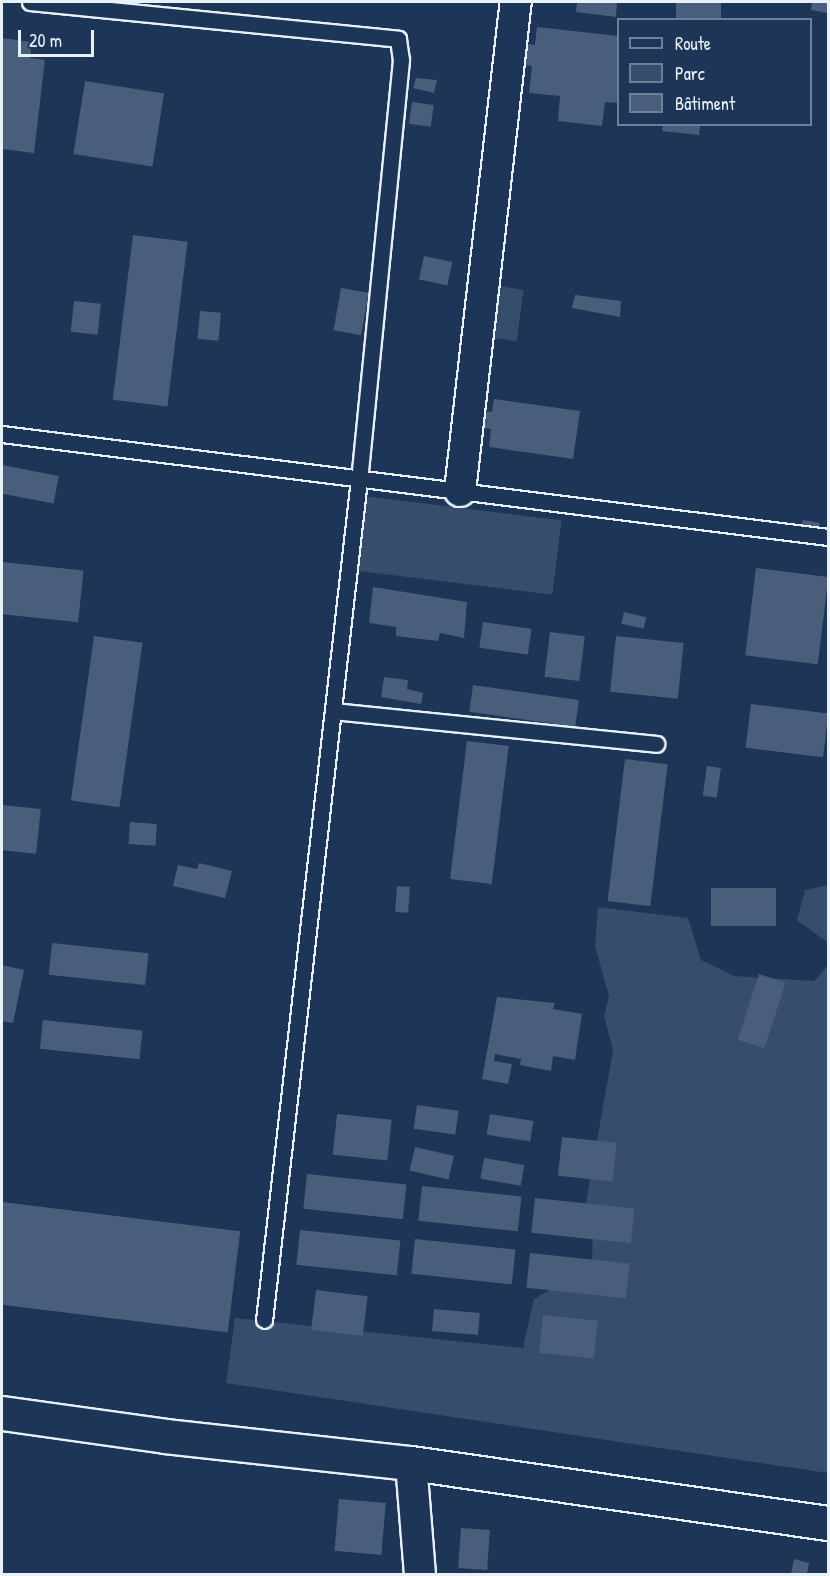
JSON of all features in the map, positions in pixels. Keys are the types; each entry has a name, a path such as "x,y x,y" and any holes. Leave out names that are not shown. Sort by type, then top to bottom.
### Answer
{"main road":[{"path":"2,1413 165,1436 411,1463 828,1523"}],"street":[{"path":"460,491 516,2"},
{"path":"411,1463 420,1575"}],"lane":[{"path":"30,2 398,39 401,60 359,479 264,1320"},
{"path":"2,434 828,537"},
{"path":"333,711 656,744"}],"green space":[{"path":"497,286 524,290 517,341 490,337"},
{"path":"364,496 562,520 552,595 355,570"},
{"path":"828,885 828,943 797,920 805,890"},
{"path":"598,907 688,918 701,960 734,976 814,981 828,965 828,1473 226,1383 235,1318 523,1348 534,1299 592,1266 593,1217 586,1203 613,1050 604,1016 609,996 595,946"}],"building":[{"path":"577,2 617,2 616,17 576,12"},
{"path":"676,2 721,2 721,18 676,18"},
{"path":"812,2 828,2 828,13 811,10"},
{"path":"537,27 617,36 617,103 605,102 602,126 558,121 560,96 529,93 532,66 524,65 527,44 535,45"},
{"path":"2,38 32,42 30,58 45,60 34,153 2,149"},
{"path":"416,78 437,80 434,93 413,88"},
{"path":"85,81 164,94 152,167 73,154"},
{"path":"412,102 434,105 431,127 409,124"},
{"path":"663,126 700,126 699,135 662,131"},
{"path":"133,235 188,242 167,406 113,400"},
{"path":"424,256 452,262 447,286 419,279"},
{"path":"341,288 369,293 361,335 334,330"},
{"path":"575,295 621,301 620,317 572,308"},
{"path":"74,301 101,304 98,335 71,332"},
{"path":"200,311 221,313 218,341 198,339"},
{"path":"494,399 580,411 573,459 489,447 491,429 482,428 485,411 492,412"},
{"path":"2,465 59,476 54,504 2,494"},
{"path":"803,520 820,523 817,534 800,530"},
{"path":"2,562 84,571 78,622 2,614"},
{"path":"756,568 828,577 818,664 745,655"},
{"path":"373,587 467,602 464,638 440,633 438,641 396,636 396,627 369,623"},
{"path":"624,612 646,617 644,629 621,624"},
{"path":"483,622 532,629 528,655 479,648"},
{"path":"550,632 585,636 579,681 545,677"},
{"path":"94,636 143,643 119,807 71,800"},
{"path":"616,636 684,643 678,699 610,692"},
{"path":"384,677 408,680 407,689 423,693 421,704 381,697"},
{"path":"473,685 579,700 575,727 469,712"},
{"path":"751,704 828,713 823,757 746,748"},
{"path":"467,741 509,746 492,884 450,879"},
{"path":"625,759 668,764 650,906 608,901"},
{"path":"707,766 721,768 717,798 703,796"},
{"path":"2,805 41,809 36,854 2,850"},
{"path":"130,822 157,824 155,846 128,844"},
{"path":"199,863 232,871 225,898 173,886 178,865 197,869"},
{"path":"397,886 410,887 408,913 395,912"},
{"path":"711,888 776,888 776,926 711,926"},
{"path":"52,943 148,953 145,985 49,975"},
{"path":"2,965 24,970 13,1023 2,1021"},
{"path":"759,974 786,983 764,1048 738,1040"},
{"path":"497,997 555,1003 553,1009 582,1014 575,1060 553,1056 551,1071 520,1065 521,1059 495,1054 494,1061 512,1064 508,1084 482,1079"},
{"path":"43,1020 142,1030 139,1059 40,1049"},
{"path":"417,1105 459,1111 455,1135 414,1129"},
{"path":"337,1114 392,1120 387,1161 333,1155"},
{"path":"490,1114 533,1121 530,1142 487,1135"},
{"path":"562,1137 617,1143 613,1182 558,1176"},
{"path":"415,1147 454,1156 449,1179 410,1170"},
{"path":"484,1158 524,1165 521,1186 480,1179"},
{"path":"307,1174 406,1184 403,1219 303,1209"},
{"path":"422,1186 521,1196 518,1231 418,1221"},
{"path":"535,1198 634,1208 631,1243 531,1233"},
{"path":"2,1202 240,1231 228,1332 2,1305"},
{"path":"300,1230 400,1241 397,1275 296,1265"},
{"path":"415,1239 515,1250 512,1284 411,1274"},
{"path":"530,1253 629,1263 626,1298 526,1288"},
{"path":"316,1290 368,1296 363,1336 311,1330"},
{"path":"434,1309 480,1313 478,1335 432,1331"},
{"path":"543,1315 598,1321 594,1359 539,1353"},
{"path":"339,1499 386,1503 381,1555 334,1551"},
{"path":"461,1528 490,1530 487,1570 458,1568"},
{"path":"794,1559 809,1563 807,1574 791,1574"}]}
